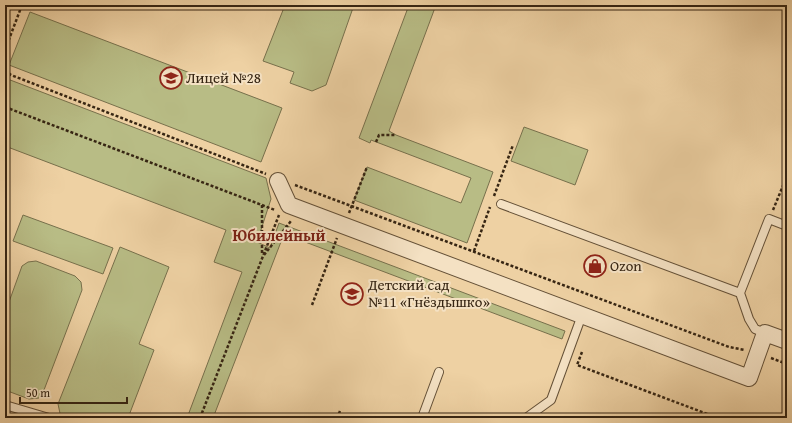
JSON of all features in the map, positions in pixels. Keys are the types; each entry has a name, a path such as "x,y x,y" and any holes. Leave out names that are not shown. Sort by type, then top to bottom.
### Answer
{"street":[{"path":"281,180 289,205 749,378 765,333 787,341"}],"lane":[{"path":"501,204 740,293"},
{"path":"765,333 754,329 740,293 769,219 787,226"},
{"path":"526,418 551,400 582,315"},
{"path":"422,418 439,372"},
{"path":"5,405 49,418"}],"path":[{"path":"5,50 22,5"},
{"path":"5,70 11,75 281,180 729,347 758,353 787,364"},
{"path":"5,107 280,212 200,418"},
{"path":"376,142 379,135 396,135"},
{"path":"769,219 787,176"},
{"path":"262,205 262,257"},
{"path":"262,257 294,217"},
{"path":"582,351 577,365 718,418"},
{"path":"337,418 340,410"}],"green space":[{"path":"285,5 354,5 326,85 312,91 290,83 294,72 263,61"},
{"path":"409,5 436,5 389,131 493,172 467,243 354,200 367,167 461,203 471,178 371,140 370,143 359,138"},
{"path":"30,12 282,108 261,162 9,65"},
{"path":"5,78 266,178 271,199 257,242 270,248 279,223 565,331 562,339 284,234 213,418 187,418 242,272 214,262 226,230 5,146"},
{"path":"524,127 588,150 575,185 511,161"},
{"path":"23,215 113,248 103,274 13,241"},
{"path":"120,247 169,267 139,344 154,350 128,418 61,418 58,404"},
{"path":"36,261 75,276 81,282 82,290 44,390 39,398 29,399 5,390 5,313 22,266 28,262"}],"place":[{"name":"Лицей №28","path":"171,78"},
{"name":"Ozon","path":"595,266"},
{"name":"Детский сад №11 «Гнёздышко»","path":"352,294"}],"district":[{"name":"Юбилейный","path":"279,235"}]}
